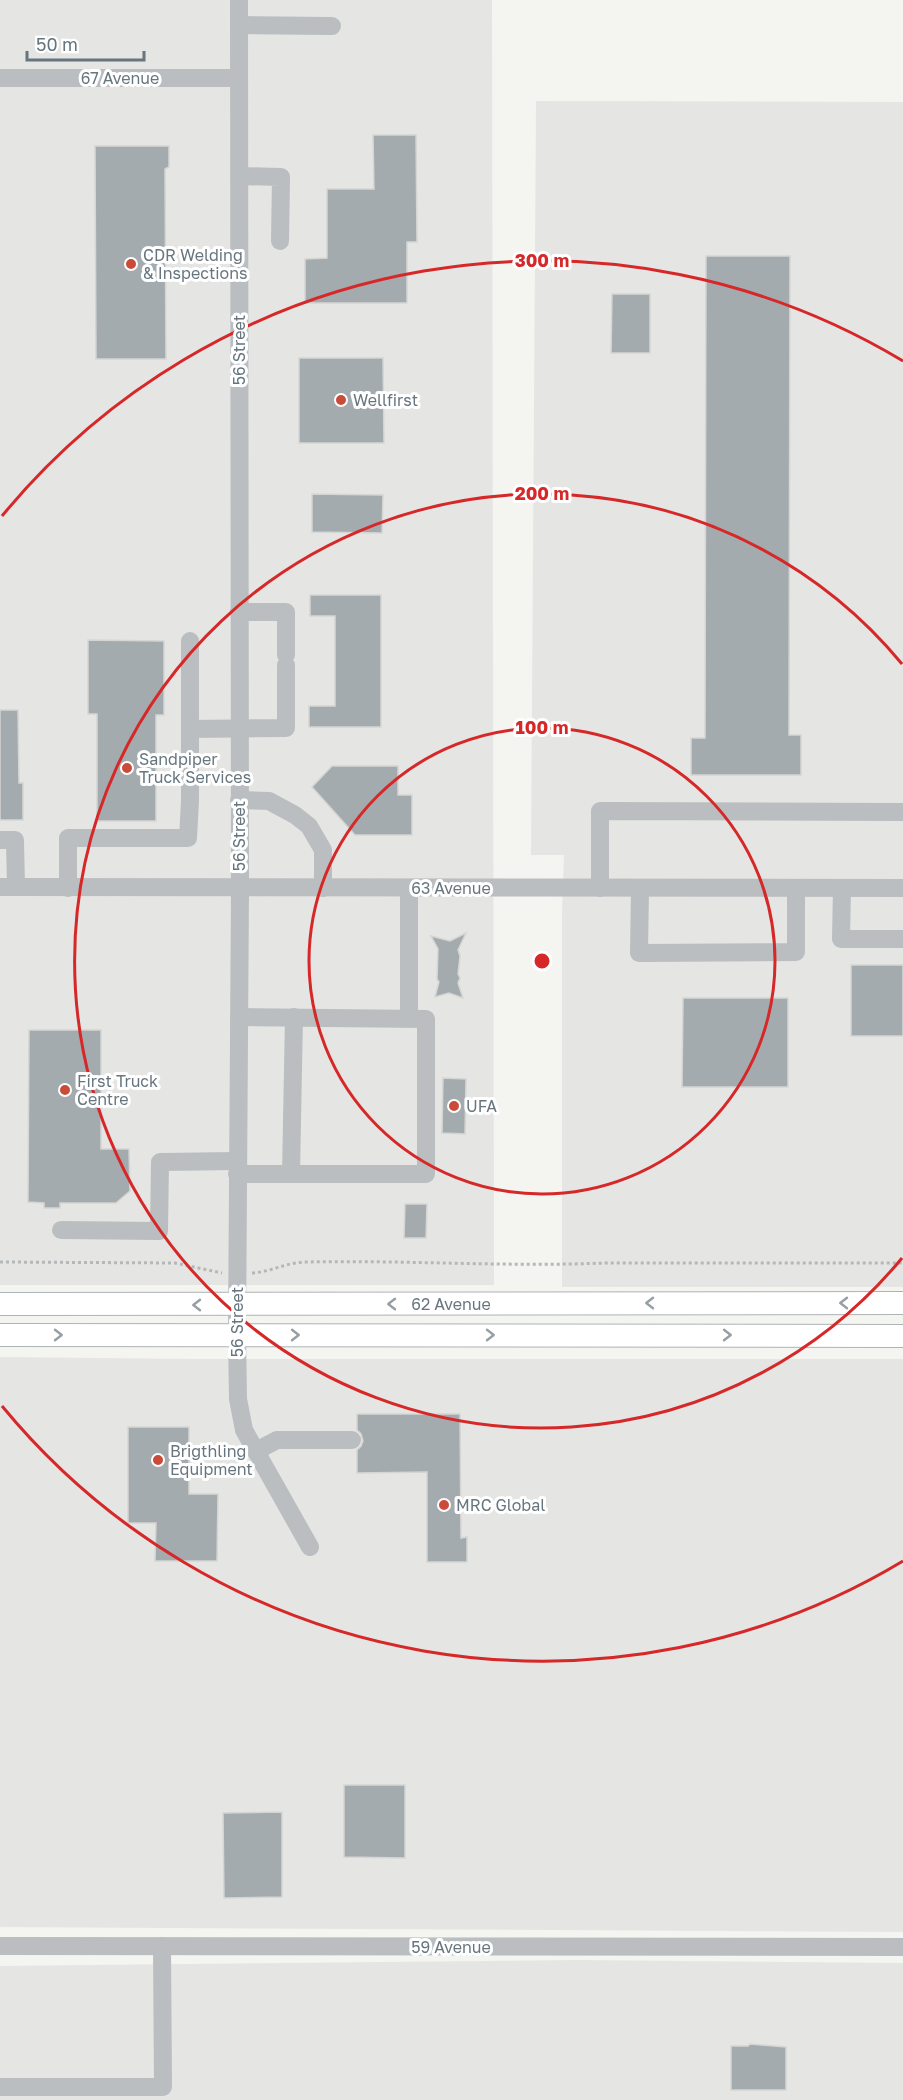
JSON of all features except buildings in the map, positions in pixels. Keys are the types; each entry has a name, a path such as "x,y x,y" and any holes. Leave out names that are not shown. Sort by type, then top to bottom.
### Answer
{"main road":[{"name":"62 Avenue","path":"0,1304 903,1304"},
{"name":"62 Avenue","path":"0,1335 903,1335"}],"street":[{"name":"56 Street","path":"239,0 238,1398 244,1430 310,1547"},
{"path":"239,25 333,26"},
{"name":"67 Avenue","path":"0,78 239,78"},
{"path":"240,176 281,177 280,241"},
{"path":"190,729 286,728 286,612 239,612"},
{"path":"68,888 68,838 188,838 190,641"},
{"path":"239,800 269,801 295,815 309,826 323,850 323,888"},
{"path":"600,888 600,811 903,812"},
{"path":"0,840 15,840 8,887"},
{"name":"63 Avenue","path":"8,887 903,888"},
{"path":"409,888 409,1018"},
{"path":"640,888 639,953 796,952 796,888"},
{"path":"842,888 841,939 903,939"},
{"path":"61,1230 159,1231 160,1162 238,1167 291,1174 426,1174 426,1018 239,1017"},
{"path":"291,1174 294,1017"},
{"path":"256,1451 278,1440 352,1440"},
{"name":"59 Avenue","path":"0,1946 903,1947"},
{"path":"0,2087 163,2087 162,1946"}],"path":[{"path":"0,1262 176,1263 217,1274"},
{"path":"260,1272 305,1262 569,1266 604,1263 903,1263"}],"shaded area":[{"path":"0,0 492,0 494,1285 0,1285"},
{"path":"536,101 903,102 903,1287 562,1287 564,855 531,855"},
{"path":"0,1357 903,1359 903,1932 0,1927"},
{"path":"578,1960 903,1963 903,2100 0,2100 0,1966"}],"place":[{"name":"CDR Welding & Inspections","path":"131,264"},
{"name":"Wellfirst","path":"341,400"},
{"name":"Sandpiper Truck Services","path":"127,768"},
{"name":"First Truck Centre","path":"65,1090"},
{"name":"UFA","path":"454,1106"},
{"name":"Brigthling Equipment","path":"158,1460"},
{"name":"MRC Global","path":"444,1505"}]}
